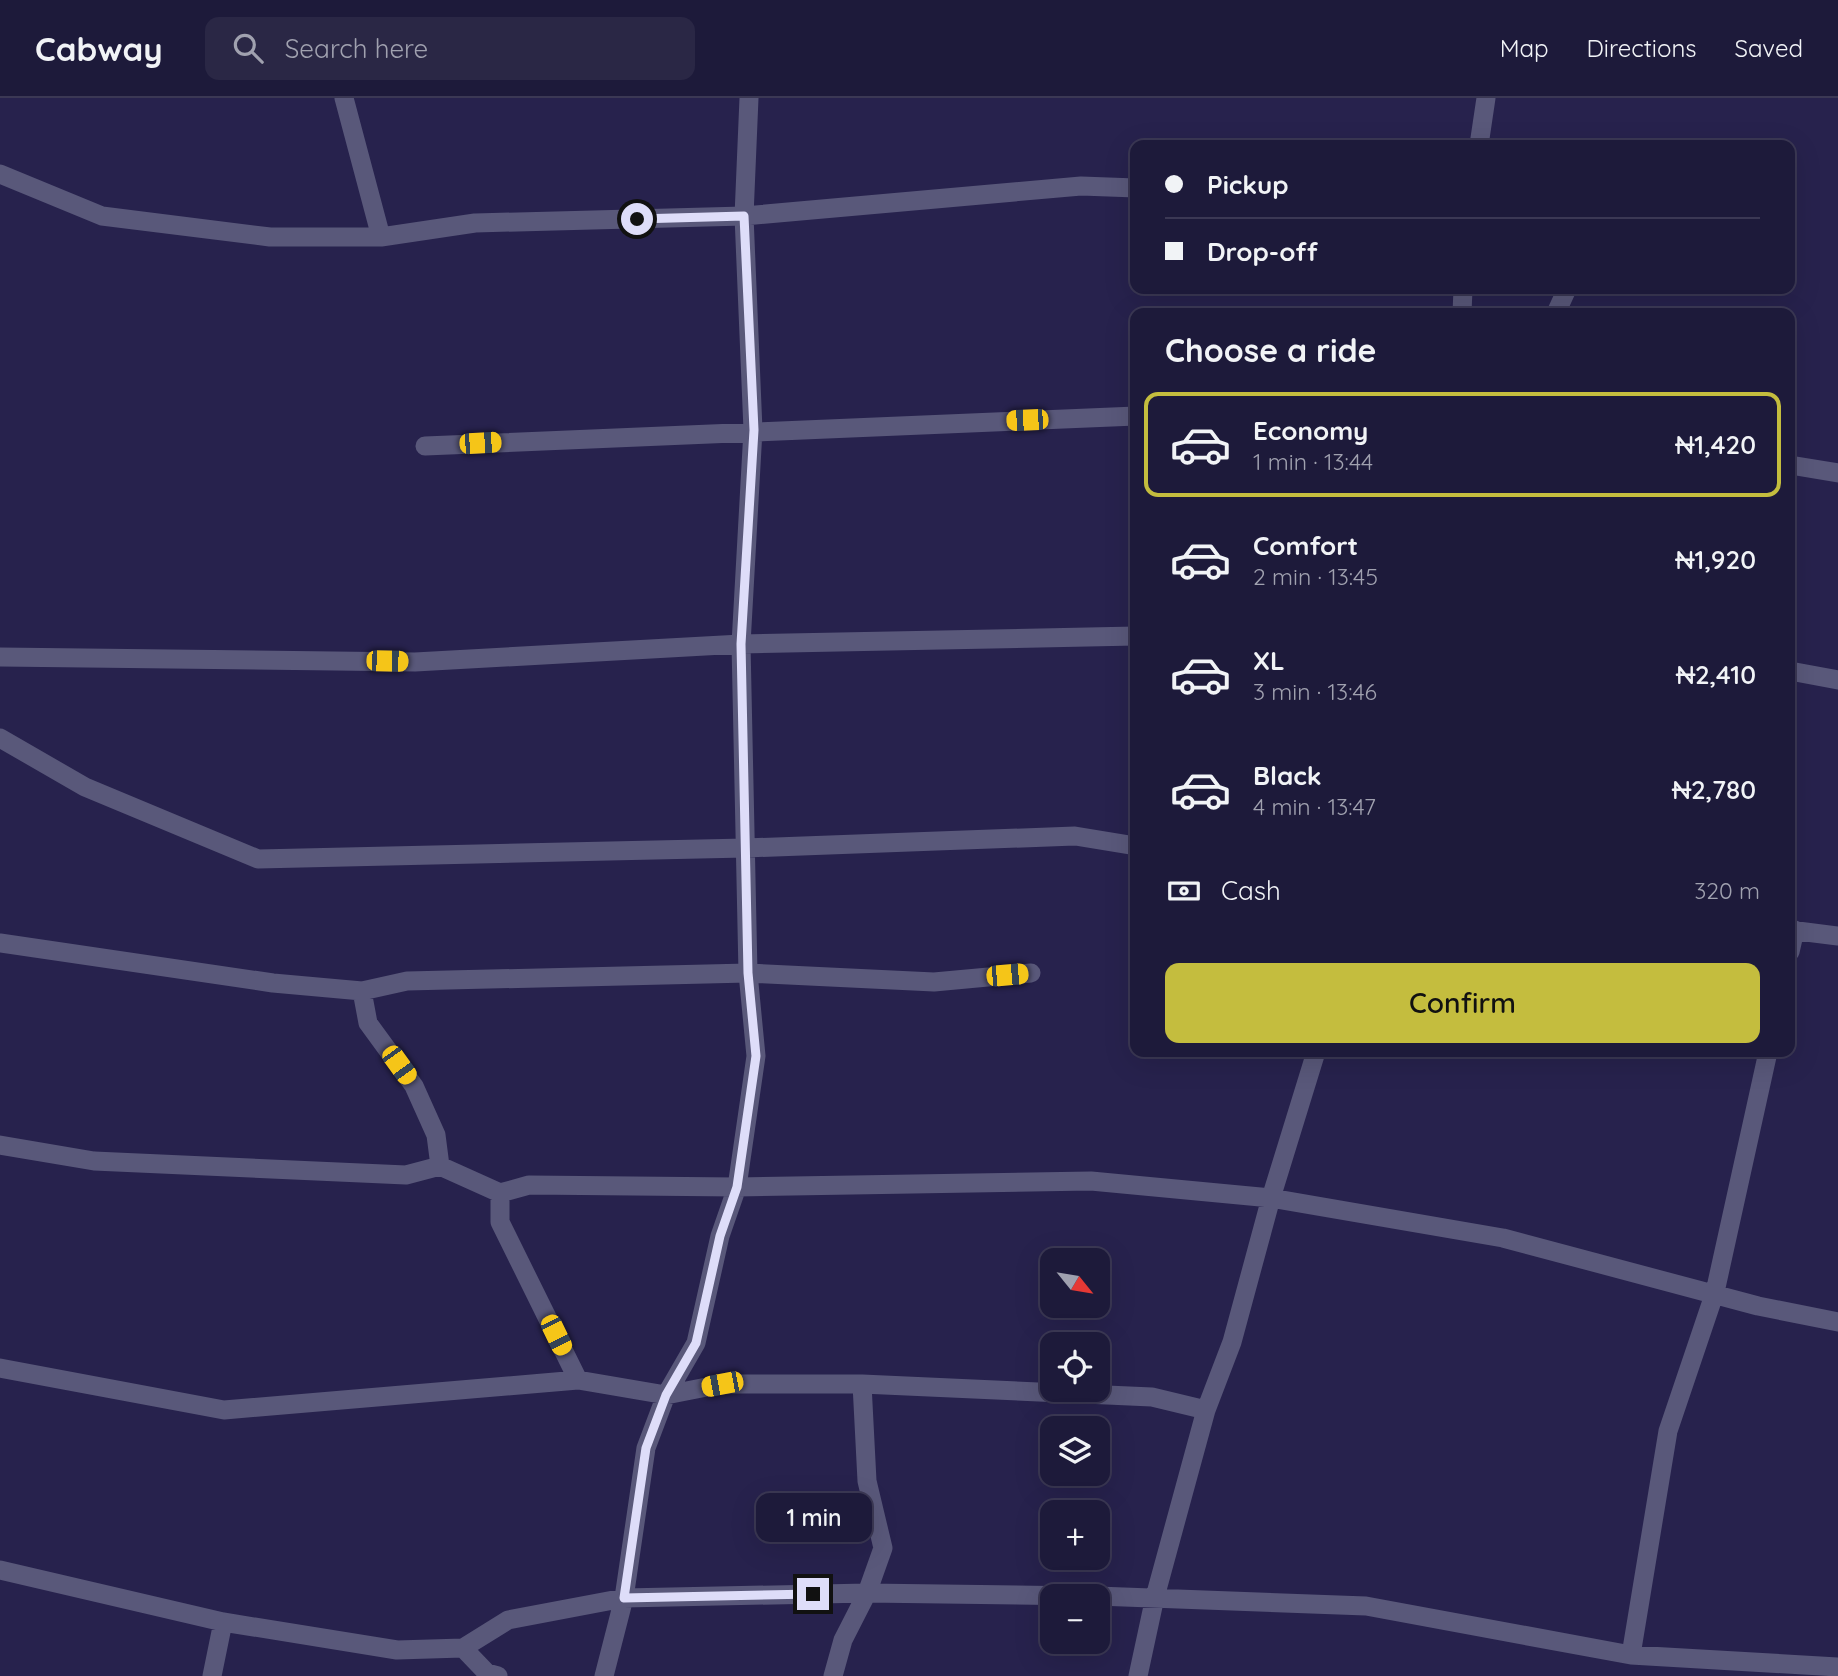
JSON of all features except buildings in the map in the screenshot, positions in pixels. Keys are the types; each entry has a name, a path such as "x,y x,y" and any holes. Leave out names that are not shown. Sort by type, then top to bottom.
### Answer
{"street":[{"path":"344,98 381,237"},
{"path":"604,1676 624,1598 646,1448 666,1395 696,1343 720,1236 737,1187 756,1056 748,973 741,644 754,430 744,216 749,98"},
{"path":"1480,140 1486,98"},
{"path":"0,174 102,216 270,237 381,237 475,223 744,216 1081,186 1130,188"},
{"path":"425,446 754,430 1130,416"},
{"path":"1795,466 1838,473"},
{"path":"0,657 415,662 741,644 1130,636"},
{"path":"1795,672 1838,680"},
{"path":"0,738 85,787 258,859 745,848 1075,836 1130,845"},
{"path":"1795,930 1838,936"},
{"path":"0,943 273,983 362,991 407,981 748,973 933,982 1031,973"},
{"path":"362,991 368,1023 414,1086 436,1135 440,1166"},
{"path":"1138,1676 1155,1597 1206,1410 1232,1342 1271,1198 1314,1057"},
{"path":"1631,1655 1668,1431 1715,1292 1767,1057"},
{"path":"0,1145 108,1162 406,1175 440,1166 500,1193 529,1185 737,1187 1091,1181 1271,1198 1503,1238 1715,1292 1758,1306 1838,1322"},
{"path":"500,1193 500,1222 578,1380"},
{"path":"0,1368 224,1410 578,1380 666,1395 722,1384 862,1384 1152,1398 1206,1410"},
{"path":"833,1676 844,1640 867,1593 883,1548 867,1481 862,1384"},
{"path":"0,1570 223,1622 397,1650 463,1648 508,1620 624,1598 867,1593 1040,1595"},
{"path":"1110,1596 1366,1606 1631,1655 1838,1667"},
{"path":"212,1676 223,1622"},
{"path":"463,1648 487,1674 498,1676"}],"route":[{"path":"637,219 744,216 754,430 741,644 748,973 756,1056 737,1187 720,1236 696,1343 666,1395 646,1448 624,1598 813,1594"}]}
